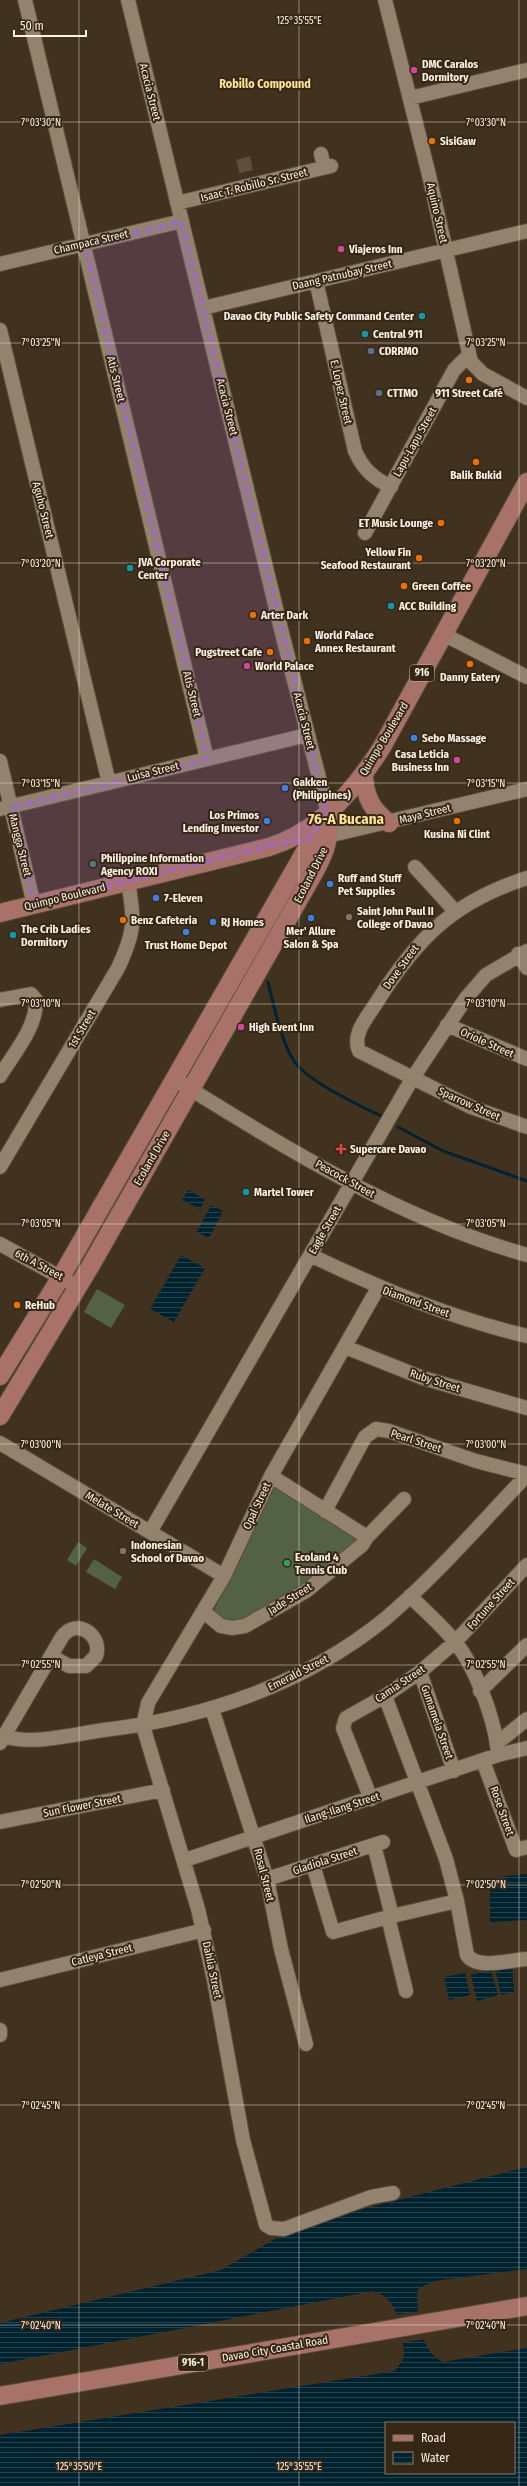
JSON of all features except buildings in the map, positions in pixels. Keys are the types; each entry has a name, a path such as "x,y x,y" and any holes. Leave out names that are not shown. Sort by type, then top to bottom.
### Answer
{"main road":[{"name":"Quimpo Boulevard","path":"0,913 275,845 300,833 328,812 364,776 382,747 527,482"},
{"path":"364,776 368,801 377,813 389,823"},
{"name":"Ecoland Drive","path":"0,1416 78,1287 315,871 325,852 329,836 328,812"},
{"name":"Ecoland Drive","path":"0,1376 61,1277 309,840 328,812"},
{"name":"Davao City Coastal Road","path":"0,2396 527,2306"}],"street":[{"name":"Atis Street","path":"25,0 208,759"},
{"name":"Acacia Street","path":"128,0 307,735 328,812"},
{"name":"Aquino Street","path":"384,0 410,98 469,355 478,371 527,398"},
{"path":"410,98 527,70"},
{"name":"Isaac T. Robillo Sr. Street","path":"177,203 249,180 325,162"},
{"name":"Champaca Street","path":"0,264 182,221"},
{"name":"Daang Patnubay Street","path":"203,308 527,231"},
{"name":"E. Lopez Street","path":"316,282 355,451 361,464 370,475 390,487"},
{"name":"Aguho Street","path":"0,330 109,783"},
{"name":"Lapu-Lapu Street","path":"366,532 454,370 469,355"},
{"path":"443,634 527,677"},
{"name":"Luisa Street","path":"5,808 307,735"},
{"name":"Mangga Street","path":"0,761 5,808 34,905"},
{"name":"Maya Street","path":"275,845 309,840 389,823 527,789"},
{"path":"415,867 455,911"},
{"name":"Dove Street","path":"412,1078 359,1051 356,1037 396,972 421,940 455,911 496,889 527,878"},
{"name":"1st Street","path":"0,1167 118,968 128,948 133,932 134,918 128,882"},
{"path":"523,952 527,968"},
{"name":"Eagle Street","path":"150,1532 352,1185 412,1078 466,998 486,975 523,952"},
{"path":"0,1000 23,994 31,994 36,1000 36,1012 32,1024 0,1076"},
{"name":"Oriole Street","path":"447,1025 527,1060"},
{"name":"Sparrow Street","path":"412,1078 471,1107 527,1127"},
{"name":"Peacock Street","path":"174,1079 352,1185 432,1224 487,1244 527,1255"},
{"name":"6th A Street","path":"0,1244 78,1287"},
{"name":"Diamond Street","path":"310,1255 378,1288 467,1320 527,1336"},
{"name":"Opal Street","path":"144,1726 148,1703 204,1612 224,1576 271,1476 378,1288"},
{"name":"Ruby Street","path":"345,1347 423,1378 527,1408"},
{"name":"Pearl Street","path":"325,1511 365,1437 376,1429 389,1431 476,1461 527,1474"},
{"name":"Melate Street","path":"0,1443 224,1576"},
{"name":"Emerald Street","path":"2,1740 28,1740 144,1726 212,1709 252,1695 320,1662 364,1635 410,1596 527,1474"},
{"path":"271,1476 367,1537"},
{"name":"Jade Street","path":"204,1612 221,1626 232,1628 245,1626 306,1592 362,1545 367,1537 404,1499"},
{"name":"Fortune Street","path":"456,1642 527,1565"},
{"path":"410,1596 456,1642 480,1691 498,1749 527,1719"},
{"name":"Camia Street","path":"371,1799 342,1728 343,1723 350,1715 385,1696 420,1672 456,1642"},
{"path":"480,1691 527,1645"},
{"path":"2,1740 51,1656"},
{"name":"Gumamela Street","path":"420,1672 454,1771"},
{"path":"385,1696 446,1859 457,1901 465,1948 470,1960 480,1963 527,1959"},
{"name":"Rosal Street","path":"212,1709 267,1879 280,1949 306,2044"},
{"name":"Dahlia Street","path":"144,1726 185,1860 204,1930 237,2114 264,2219 271,2228 284,2229 371,2197 393,2193"},
{"name":"Ilang-Ilang Street","path":"185,1860 483,1761 498,1749 527,1748"},
{"name":"Rose Street","path":"483,1761 516,1850 527,1847"},
{"name":"Sun Flower Street","path":"0,1822 163,1790"},
{"name":"Gladiola Street","path":"267,1879 379,1844 390,1916"},
{"path":"313,1865 333,1932 390,1916 457,1901"},
{"path":"390,1916 406,1991"},
{"name":"Catleya Street","path":"0,1980 204,1930"}],"highlighted area":[{"path":"182,221 328,813 309,840 275,845 34,905 11,807 207,759 84,244"}],"green space":[{"path":"97,1289 125,1305 111,1328 84,1312"},
{"name":"Ecoland 4 Tennis Club","path":"274,1486 361,1542 328,1571 234,1624 212,1614"},
{"path":"78,1542 87,1548 76,1566 67,1560"},
{"path":"94,1559 122,1577 115,1589 86,1572"}],"water":[{"path":"188,1190 205,1199 200,1209 182,1200"},
{"path":"211,1205 223,1211 209,1238 197,1232"},
{"path":"181,1255 205,1268 174,1322 150,1309"},
{"path":"527,1874 527,1920 490,1922 490,1878"},
{"path":"512,1965 514,1992 501,1995 495,1968"},
{"path":"491,1970 498,1995 477,2001 471,1975"},
{"path":"465,1973 470,1995 449,2000 444,1977"},
{"path":"527,2167 527,2269 434,2281 419,2288 417,2293 418,2312 425,2342 435,2357 443,2362 527,2348 527,2486 0,2486 0,2435 395,2371 403,2359 404,2353 398,2316 389,2300 373,2291 0,2364 0,2323 221,2270 282,2235 332,2217"}],"pier":[{"path":"421,2311 426,2339 401,2343 395,2315"}],"waterway":[{"path":"268,982 282,1034 294,1061 301,1069 323,1085 385,1118"},
{"path":"398,1127 443,1151 527,1181"}],"tunnel":[{"path":"243,158 247,174"}],"place":[{"name":"DMC Caralos Dormitory","path":"414,70"},
{"name":"SisiGaw","path":"432,141"},
{"name":"Viajeros Inn","path":"341,249"},
{"name":"Davao City Public Safety Command Center","path":"422,316"},
{"name":"Central 911","path":"365,334"},
{"name":"CDRRMO","path":"371,351"},
{"name":"911 Street Café","path":"469,380"},
{"name":"CTTMO","path":"379,393"},
{"name":"Balik Bukid","path":"476,462"},
{"name":"ET Music Lounge","path":"441,523"},
{"name":"Yellow Fin Seafood Restaurant","path":"419,558"},
{"name":"JVA Corporate Center","path":"130,568"},
{"name":"Green Coffee","path":"404,586"},
{"name":"ACC Building","path":"391,606"},
{"name":"Arter Dark","path":"253,615"},
{"name":"World Palace Annex Restaurant","path":"307,641"},
{"name":"Pugstreet Cafe","path":"270,652"},
{"name":"Danny Eatery","path":"470,664"},
{"name":"World Palace","path":"247,666"},
{"name":"Sebo Massage","path":"414,738"},
{"name":"Casa Leticia Business Inn","path":"457,760"},
{"name":"Gakken (Philippines)","path":"285,788"},
{"name":"Los Primos Lending Investor","path":"267,821"},
{"name":"Kusina Ni Clint","path":"457,821"},
{"name":"Philippine Information Agency ROXI","path":"93,864"},
{"name":"Ruff and Stuff Pet Supplies","path":"330,884"},
{"name":"7-Eleven","path":"156,898"},
{"name":"Saint John Paul II College of Davao","path":"349,917"},
{"name":"Mer' Allure Salon & Spa","path":"311,918"},
{"name":"Benz Cafeteria","path":"123,920"},
{"name":"RJ Homes","path":"213,922"},
{"name":"Trust Home Depot","path":"186,932"},
{"name":"The Crib Ladies Dormitory","path":"13,935"},
{"name":"High Event Inn","path":"241,1027"},
{"name":"Supercare Davao","path":"341,1149"},
{"name":"Martel Tower","path":"246,1192"},
{"name":"ReHub","path":"17,1305"},
{"name":"Indonesian School of Davao","path":"123,1551"},
{"name":"Ecoland 4 Tennis Club","path":"287,1563"}],"district":[{"name":"Robillo Compound","path":"265,84"},
{"name":"76-A Bucana","path":"346,819"}]}
